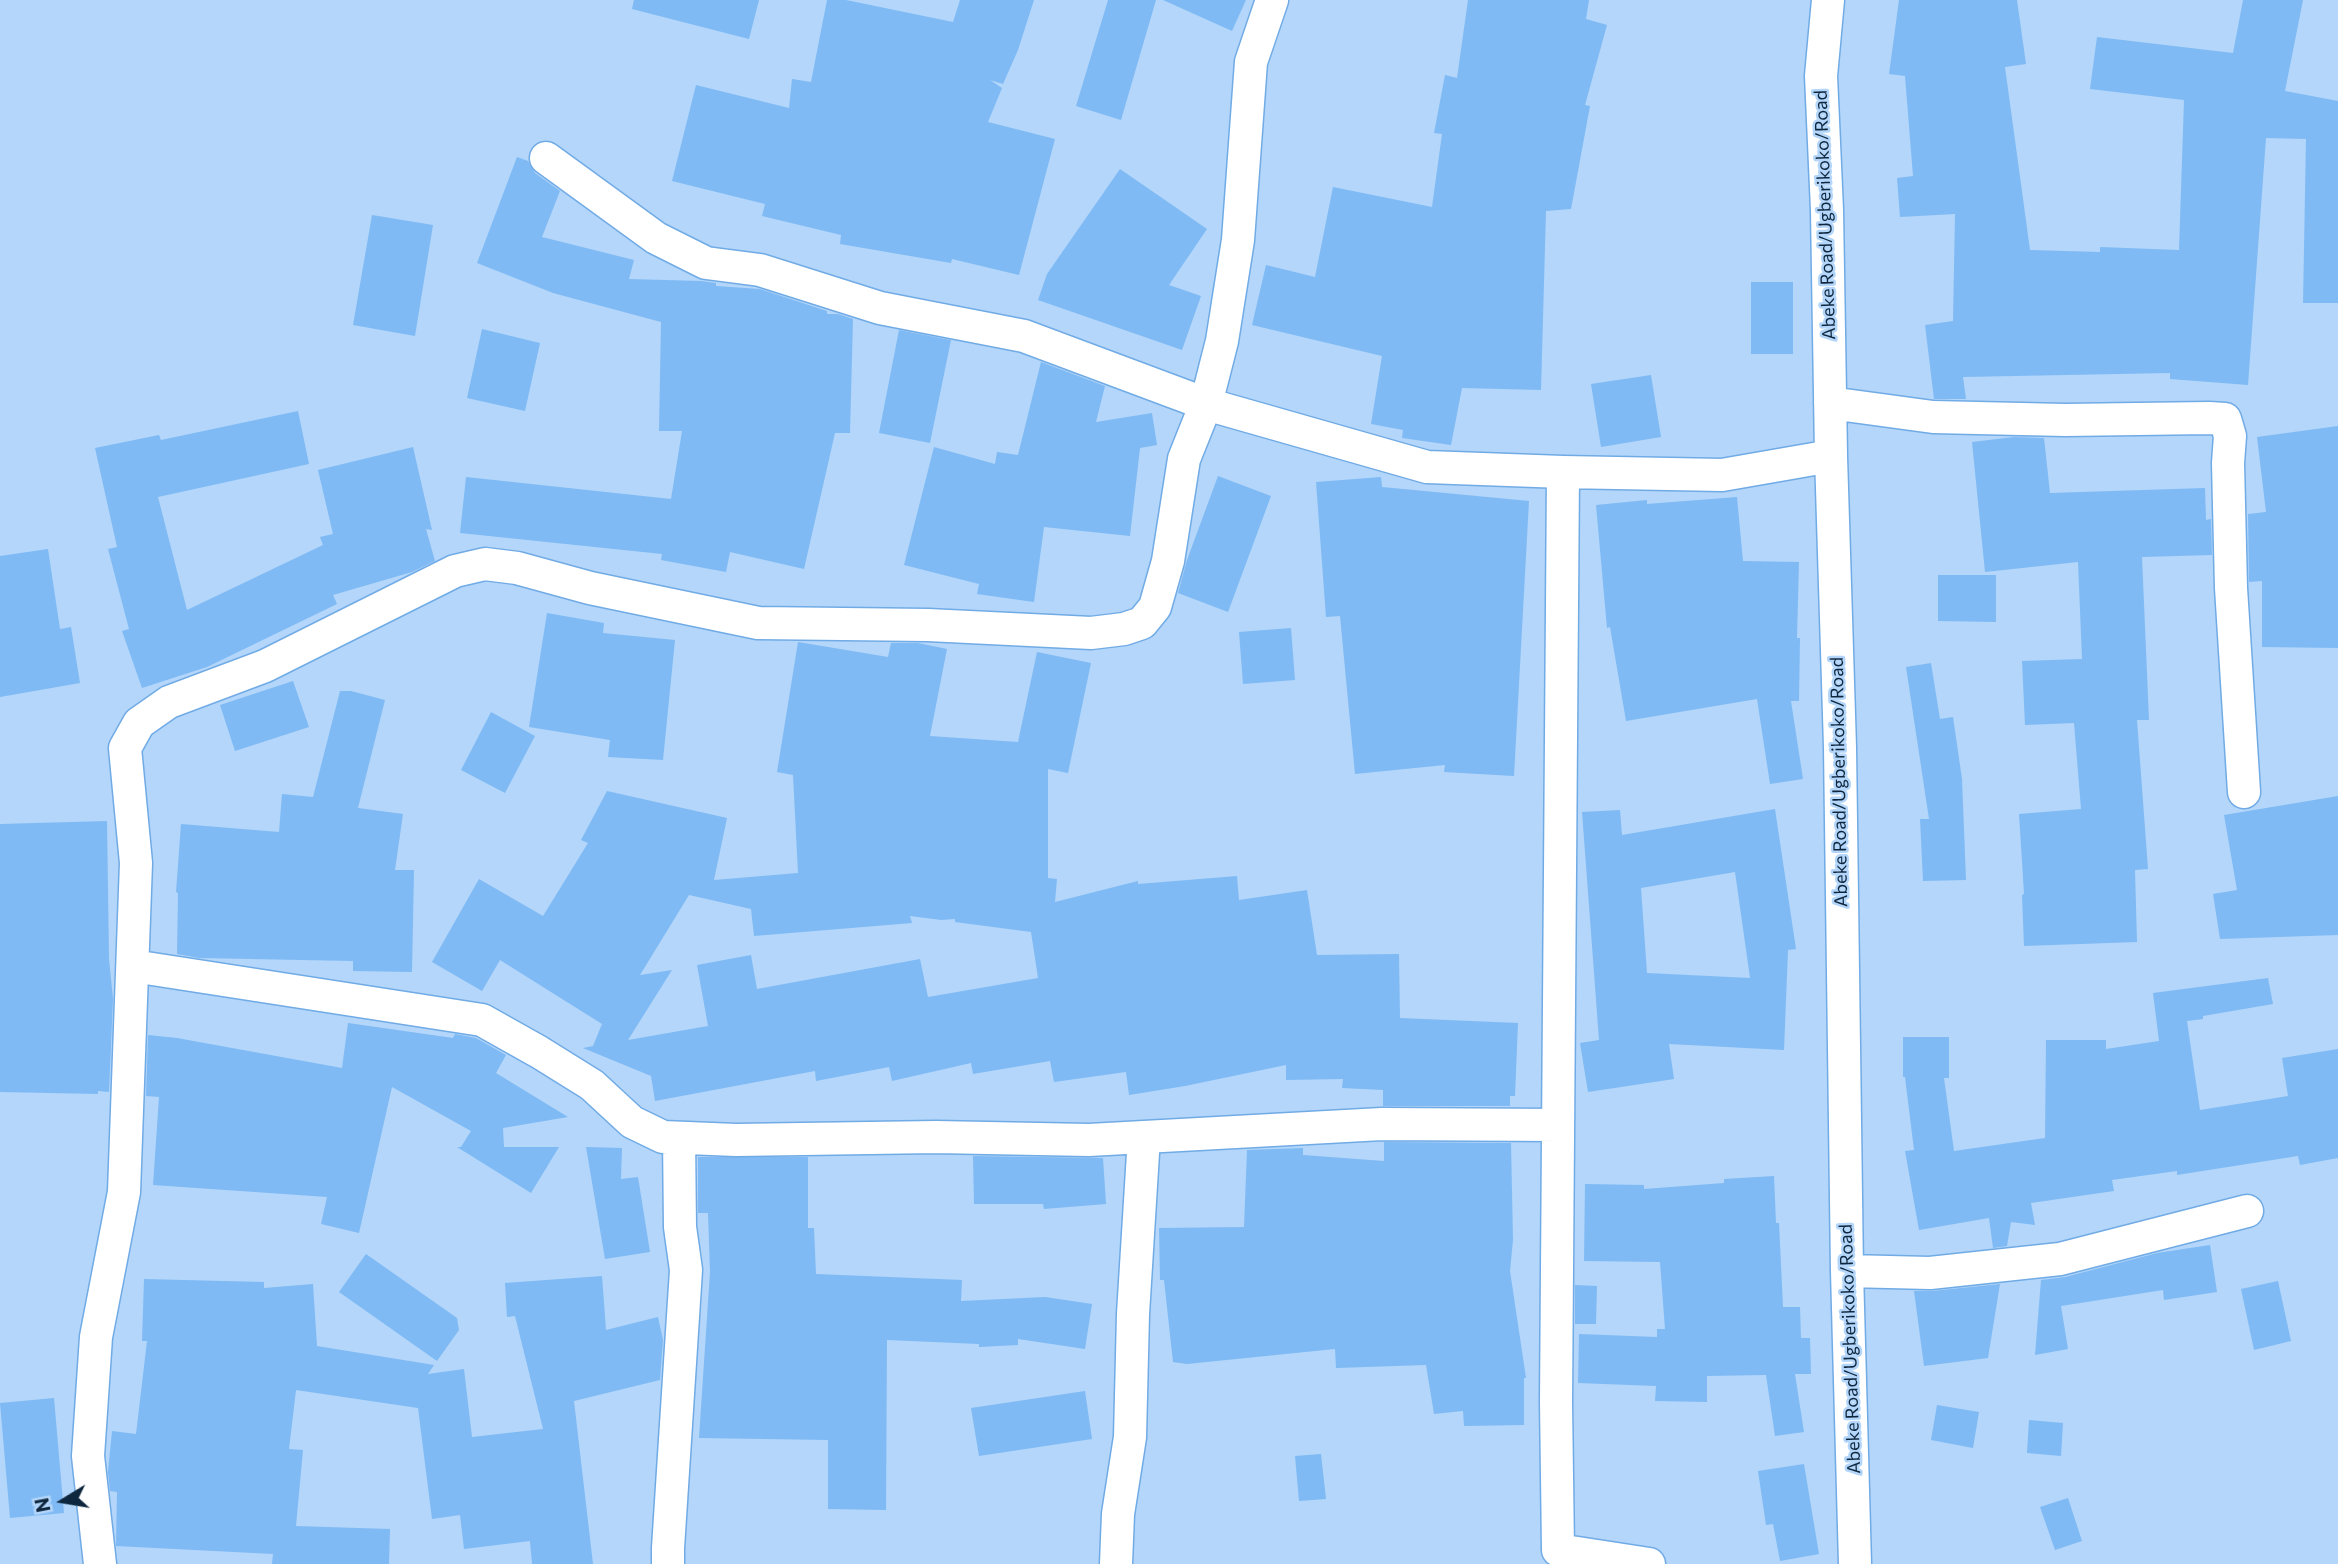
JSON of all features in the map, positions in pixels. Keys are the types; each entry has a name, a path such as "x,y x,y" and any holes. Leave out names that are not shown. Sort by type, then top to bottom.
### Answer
{"street":[{"path":"100,1564 88,1456 96,1337 124,1192 136,863 125,748 139,723 169,702 265,666 455,571 485,564 517,568 590,588 758,623 928,625 1091,633 1124,629 1142,623 1155,607 1168,561 1184,458 1206,404 1222,341 1238,240 1251,62 1272,0"},
{"name":"Abeke Road/Ugberikoko/Road","path":"1828,0 1821,76 1827,210 1840,747 1847,1271 1855,1564"},
{"path":"546,158 656,238 706,263 760,270 880,308 1024,335 1206,404 1427,467 1722,475 1831,456"},
{"path":"1830,403 1933,417 2225,419 2230,436 2228,463 2231,588 2244,792"},
{"path":"1563,472 1556,1402 1549,1557 1649,1564"},
{"path":"133,966 482,1020 592,1084 632,1122 663,1137 736,1140 936,1137 1089,1140 1382,1124 1558,1125"},
{"path":"1116,1564 1118,1514 1130,1437 1133,1314 1144,1137"},
{"path":"668,1564 686,1270 680,1227 679,1138"},
{"path":"1847,1271 1930,1273 2060,1259 2247,1212"}],"building":[{"path":"634,0 759,0 749,39 632,9"},
{"path":"827,0 846,0 953,22 960,0 1034,0 1018,50 1003,84 990,80 1002,88 988,122 1055,139 1019,275 952,259 951,263 840,244 841,235 762,216 765,204 672,181 696,85 789,108 792,79 811,82"},
{"path":"1108,0 1156,0 1121,120 1076,106"},
{"path":"1163,0 1246,0 1232,31"},
{"path":"1468,0 1589,0 1586,19 1607,25 1585,105 1590,106 1571,209 1546,211 1541,390 1462,388 1451,445 1402,438 1403,430 1371,424 1382,356 1252,325 1266,265 1315,277 1333,187 1432,207 1442,134 1434,133 1445,75 1457,78"},
{"path":"1899,0 2017,0 2026,64 2005,67 2030,250 2100,252 2100,247 2179,250 2184,100 2090,89 2097,37 2233,53 2243,0 2303,0 2285,91 2338,101 2338,303 2303,303 2306,139 2266,138 2248,385 2170,379 2170,373 1963,377 1966,399 1934,399 1925,325 1953,321 1955,214 1900,217 1897,178 1913,176 1905,76 1889,74"},
{"path":"517,157 528,161 535,173 560,191 542,237 634,260 629,279 701,281 716,283 716,286 760,289 827,311 827,314 853,319 850,433 835,433 804,569 730,552 726,572 661,560 662,554 460,533 466,477 671,499 682,431 659,431 661,322 553,293 477,263"},
{"path":"1120,169 1207,229 1169,285 1201,296 1182,350 1038,300 1047,274"},
{"path":"372,215 433,225 415,336 353,325"},
{"path":"1751,282 1793,282 1793,354 1751,354"},
{"path":"482,329 540,343 525,411 467,398"},
{"path":"899,330 951,340 930,443 879,433"},
{"path":"1041,362 1105,386 1096,422 1152,413 1157,445 1140,448 1130,536 1044,527 1034,602 977,594 979,584 904,565 934,447 995,464 997,452 1018,455"},
{"path":"1651,375 1661,437 1601,447 1591,384"},
{"path":"298,411 309,464 158,497 187,610 323,545 320,537 333,534 318,470 413,447 432,530 426,529 435,561 412,572 333,595 337,604 207,667 142,688 122,631 129,629 108,549 117,547 95,448 159,435 161,440"},
{"path":"2338,426 2338,648 2262,647 2262,581 2249,582 2248,514 2266,512 2257,437"},
{"path":"2014,437 2044,438 2050,493 2205,488 2206,520 2211,519 2212,555 2142,557 2149,720 2137,720 2148,869 2135,870 2137,942 2024,946 2019,814 2081,809 2074,723 2025,725 2022,661 2082,659 2078,562 1985,572 1972,442"},
{"path":"1218,476 1271,496 1228,612 1178,593 1187,560"},
{"path":"1381,477 1382,487 1529,501 1514,776 1444,772 1445,765 1355,774 1340,616 1326,617 1316,482"},
{"path":"1737,497 1743,561 1799,562 1799,701 1791,701 1803,779 1770,784 1757,699 1626,721 1610,627 1607,628 1596,505 1647,500 1647,504"},
{"path":"48,549 60,629 71,627 80,683 0,697 0,556"},
{"path":"1938,575 1996,575 1996,622 1938,621"},
{"path":"547,613 604,623 603,633 675,640 663,760 608,757 610,740 529,727"},
{"path":"1291,628 1295,680 1243,684 1239,632"},
{"path":"798,642 888,657 891,643 918,643 947,649 930,736 1018,742 1037,652 1091,663 1068,773 1048,769 1048,878 1057,879 1055,902 1138,881 1138,884 1237,876 1239,900 1307,890 1317,955 1399,954 1400,1018 1518,1023 1515,1096 1510,1096 1510,1106 1383,1106 1383,1090 1342,1088 1343,1079 1286,1080 1286,1065 1129,1095 1126,1072 1054,1082 1050,1061 973,1074 971,1063 892,1081 889,1067 816,1081 815,1071 655,1101 651,1076 583,1048 593,1046 602,1024 500,960 482,991 432,962 479,879 543,916 588,843 581,840 607,791 727,818 714,880 798,873 793,775 777,772","holes":["689,895 751,909 754,936 912,923 910,916 955,919 955,922 1031,932 1038,978 928,997 920,959 757,989 751,955 697,965 708,1026 628,1040 672,970 640,975"]},
{"path":"1931,663 1940,719 1953,717 1962,779 1966,880 1923,881 1920,819 1929,819 1906,667"},
{"path":"293,681 309,727 235,751 220,705"},
{"path":"340,691 351,691 385,700 358,808 403,814 395,870 414,870 412,972 353,971 353,961 199,958 177,954 176,892 181,824 279,832 282,794 313,797"},
{"path":"491,712 535,736 505,793 461,770"},
{"path":"2338,796 2338,935 2220,939 2213,894 2237,890 2224,815"},
{"path":"1775,809 1796,949 1788,950 1784,1050 1669,1044 1674,1079 1588,1092 1580,1043 1599,1040 1582,812 1620,810 1622,835","holes":["1735,872 1750,978 1647,973 1641,888"]},
{"path":"107,821 109,959 113,999 109,1092 0,1092 0,824"},
{"path":"2268,978 2273,1004 2187,1021 2200,1110 2288,1096 2282,1058 2338,1049 2338,1158 2300,1165 2298,1156 2177,1175 2177,1171 2112,1180 2114,1191 2031,1203 2035,1225 2011,1222 2007,1246 1993,1248 1989,1218 1919,1230 1905,1151 1914,1150 1903,1077 1903,1037 1949,1037 1949,1078 1944,1078 1954,1151 2045,1138 2046,1040 2106,1040 2106,1049 2159,1041 2153,993"},
{"path":"348,1023 453,1038 455,1034 476,1038 506,1055 496,1073 568,1117 503,1128 504,1147 559,1147 531,1193 457,1147 461,1147 471,1131 392,1087 359,1233 321,1224 327,1197 153,1185 159,1097 146,1096 148,1035 342,1068"},
{"path":"1384,1142 1511,1143 1513,1240 1510,1271 1526,1378 1524,1425 1464,1426 1463,1411 1434,1414 1426,1365 1336,1368 1335,1349 1187,1364 1173,1362 1164,1280 1160,1280 1159,1228 1244,1227 1247,1150 1303,1148 1303,1155 1384,1161"},
{"path":"586,1147 622,1148 621,1179 638,1177 650,1252 605,1259"},
{"path":"973,1156 1103,1158 1106,1204 1044,1209 1043,1204 974,1204"},
{"path":"698,1157 808,1157 808,1228 814,1228 816,1274 962,1280 961,1301 1045,1297 1092,1304 1085,1349 1018,1339 1018,1345 979,1347 979,1344 887,1340 886,1510 828,1509 828,1440 699,1438 710,1272 708,1213 698,1213"},
{"path":"1774,1176 1783,1307 1800,1307 1801,1338 1810,1338 1811,1374 1795,1374 1804,1432 1775,1436 1766,1375 1707,1376 1707,1402 1655,1401 1656,1386 1578,1383 1579,1334 1657,1337 1657,1329 1665,1329 1660,1262 1584,1261 1585,1184 1644,1185 1644,1189"},
{"path":"2210,1245 2217,1292 2164,1300 2163,1290 2061,1306 2068,1349 2035,1355 2041,1280 2065,1277 2157,1253"},
{"path":"366,1254 457,1318 459,1330 437,1361 339,1292"},
{"path":"602,1276 606,1330 658,1317 663,1340 660,1380 574,1401 593,1564 532,1564 530,1541 464,1549 460,1515 432,1519 418,1408 296,1390 289,1449 303,1450 296,1526 390,1529 389,1564 272,1564 273,1554 116,1546 117,1492 110,1491 108,1472 112,1431 136,1434 147,1341 142,1341 144,1279 264,1282 264,1288 313,1284 317,1346 434,1365 428,1374 464,1369 472,1437 543,1429 515,1316 507,1317 505,1283"},
{"path":"2278,1281 2291,1341 2254,1350 2241,1289"},
{"path":"2000,1284 1988,1358 1924,1366 1914,1291"},
{"path":"1575,1285 1597,1286 1596,1324 1575,1324"},
{"path":"1085,1391 1092,1439 979,1456 971,1408"},
{"path":"54,1398 64,1513 10,1518 0,1403"},
{"path":"1937,1405 1979,1412 1973,1448 1931,1440"},
{"path":"2029,1420 2063,1423 2061,1456 2027,1453"},
{"path":"1321,1454 1326,1499 1299,1501 1295,1456"},
{"path":"1804,1464 1819,1554 1780,1561 1773,1524 1766,1525 1758,1471"},
{"path":"2068,1498 2082,1541 2055,1550 2040,1507"}]}
